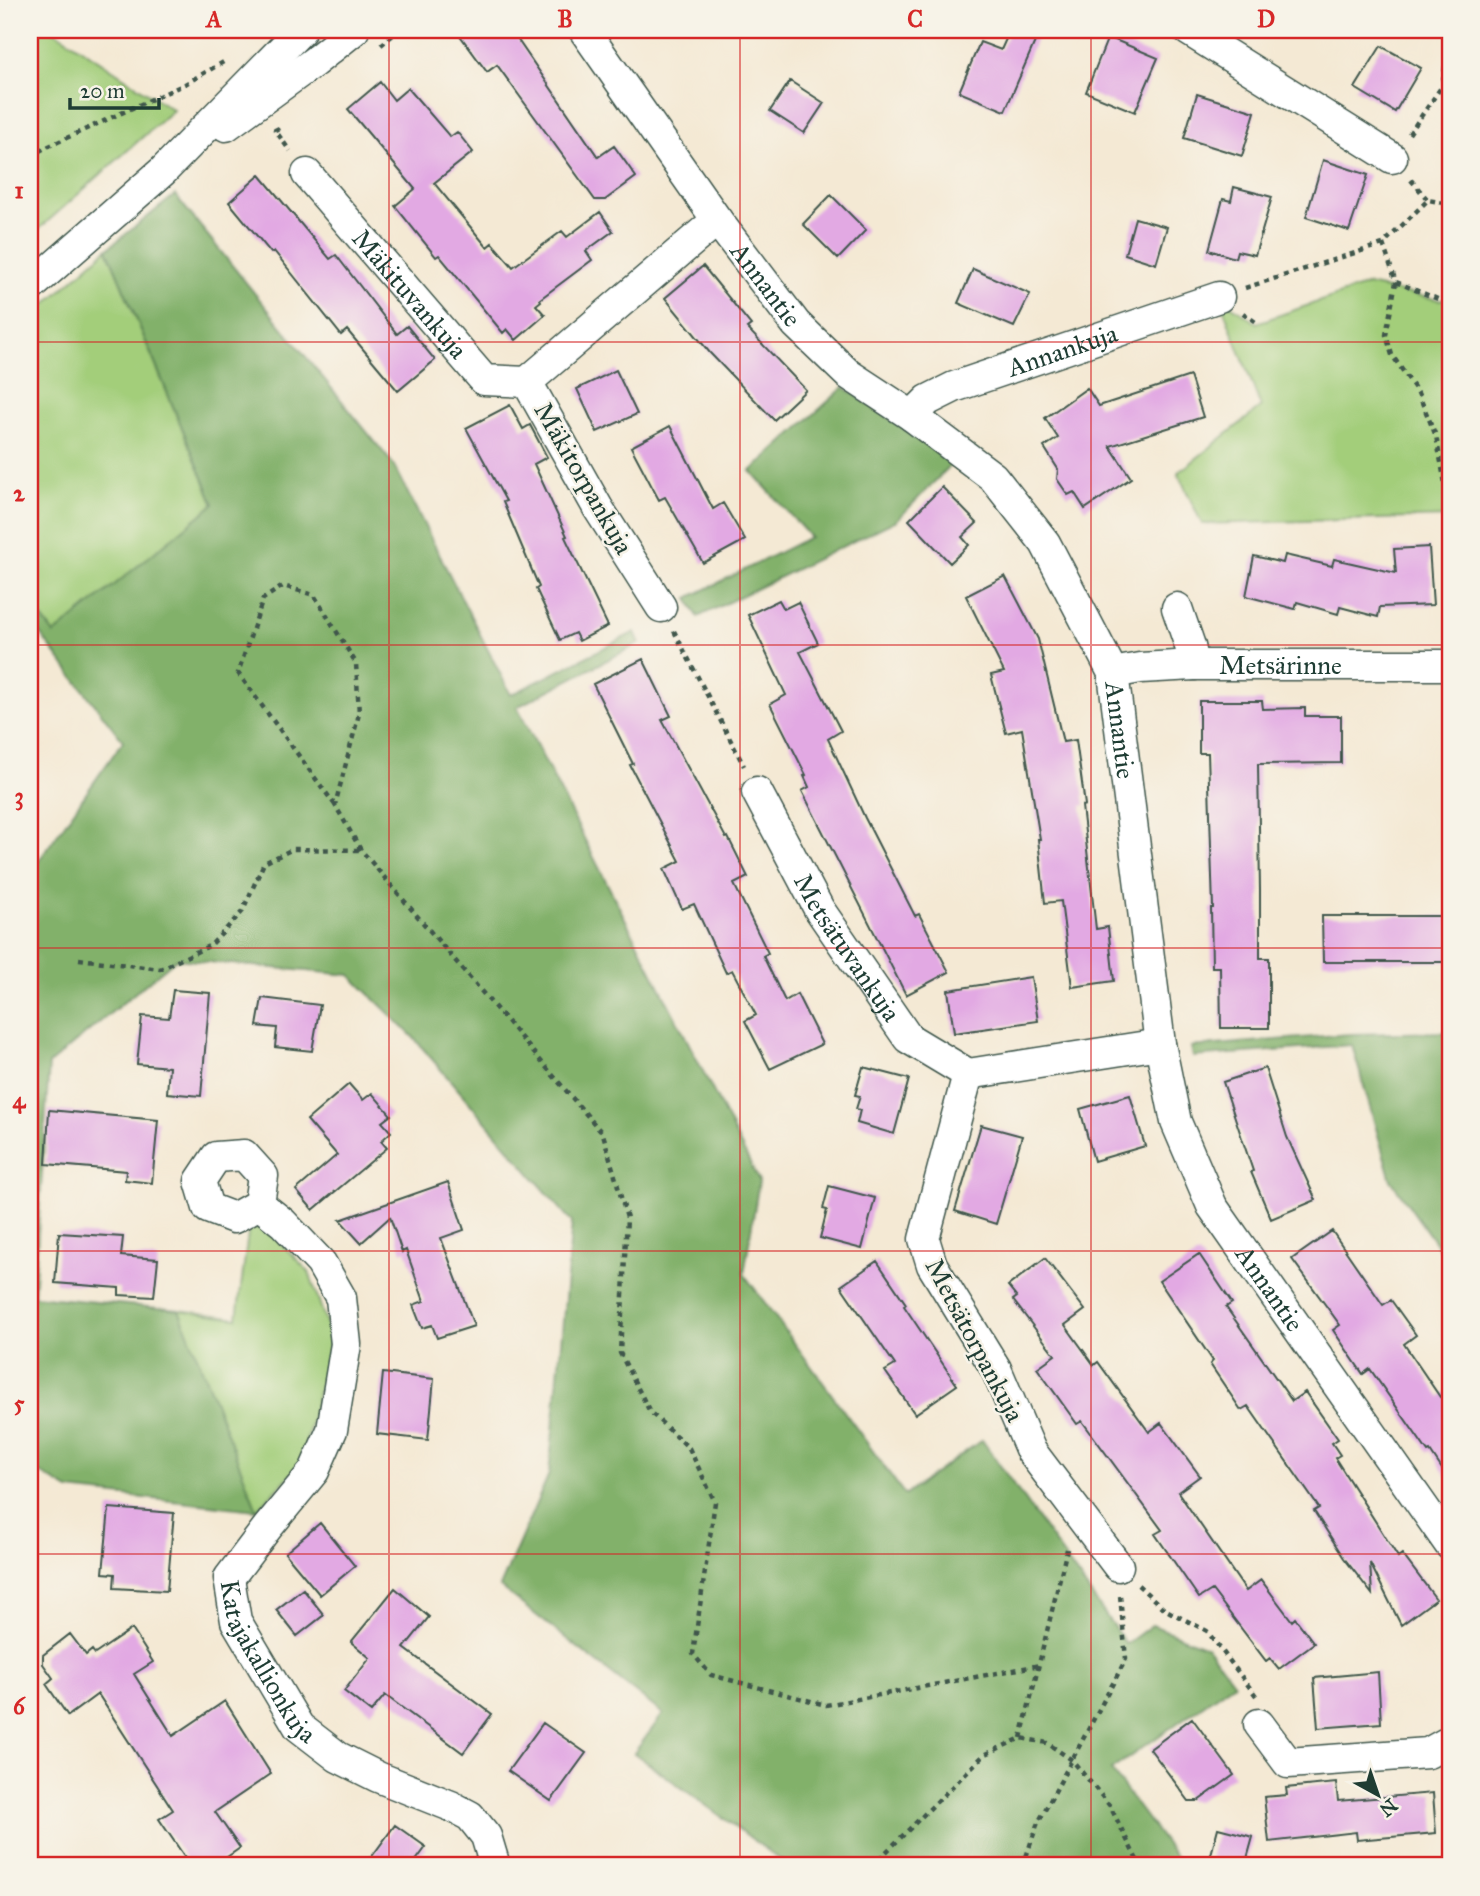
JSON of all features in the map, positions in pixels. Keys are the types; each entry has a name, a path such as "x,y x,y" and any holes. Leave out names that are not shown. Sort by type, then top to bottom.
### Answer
{"street":[{"path":"30,287 163,171 301,30"},
{"path":"163,171 354,30"},
{"name":"Annantie","path":"584,30 717,220 796,324 848,374 912,416 993,477 1045,543 1113,673 1160,1044 1176,1122 1212,1206 1450,1545"},
{"path":"1188,30 1392,158"},
{"name":"Mäkituvankuja","path":"307,174 484,380 527,382"},
{"name":"Mäkitorpankuja","path":"661,607 598,508 527,382 717,220"},
{"name":"Annankuja","path":"912,416 928,400 954,387 1219,297"},
{"path":"1177,608 1194,665"},
{"name":"Metsärinne","path":"1113,673 1140,668 1194,665 1450,665"},
{"name":"Metsätuvankuja","path":"757,792 819,909 908,1038 968,1074"},
{"path":"968,1074 1160,1044"},
{"name":"Metsätorpankuja","path":"968,1074 923,1239 932,1265 996,1370 1031,1451 1118,1566"},
{"name":"Katajakallionkuja","path":"259,1204 283,1223 321,1262 341,1298 346,1344 332,1430 314,1471 229,1578 236,1621 299,1727 338,1757 470,1816 486,1836 495,1866"},
{"path":"1259,1724 1288,1763 1428,1753 1450,1741"}],"path":[{"path":"1392,158 1443,86 1450,37"},
{"path":"30,156 185,84 222,64 232,55"},
{"path":"1443,86 1450,88"},
{"path":"1219,297 1383,244 1428,200 1450,204"},
{"path":"1383,244 1396,282 1383,335 1392,355 1418,393 1436,436 1450,510"},
{"path":"1396,282 1440,300"},
{"path":"335,805 359,714 356,663 314,595 284,586 263,598 238,673 335,805 361,850 603,1134 627,1218 620,1353 650,1412 689,1448 715,1502 693,1654 711,1675 826,1705 1040,1665"},
{"path":"661,607 757,792"},
{"path":"79,959 160,969 211,946 242,912 264,863 293,849 361,850"},
{"path":"1021,1738 1076,1511"},
{"path":"1118,1566 1164,1609 1207,1631 1261,1703 1259,1724"},
{"path":"1023,1866 1037,1825 1126,1659 1118,1566"},
{"path":"872,1866 984,1755 1021,1738 1047,1743 1072,1760 1110,1806 1140,1866"}],"green space":[{"path":"30,30 53,30 173,110 30,237"},
{"path":"175,195 393,464 511,695 635,632 640,643 517,707 759,1181 744,1274 905,1495 982,1440 1126,1644 1152,1625 1207,1647 1234,1683 1111,1770 1182,1866 789,1866 634,1753 663,1714 500,1587 549,1474 572,1222 413,1037 350,975 176,959 49,1064 34,1296 179,1310 257,1510 69,1490 30,1467 30,873 123,741 30,621 30,602 54,634 214,504 107,249"},
{"path":"107,249 214,504 54,635 30,602 30,318"},
{"path":"1367,285 1440,300 1450,296 1450,517 1202,524 1178,473 1261,407 1219,297 1257,323"},
{"path":"844,387 953,463 897,520 698,617 688,598 810,537 751,471"},
{"path":"1450,1032 1450,1264 1391,1180 1352,1045 1193,1057 1191,1047 1350,1034"},
{"path":"249,1226 269,1231 309,1272 331,1337 301,1464 257,1510 179,1310 237,1318"}],"building":[{"path":"456,30 511,30 598,157 614,146 636,177 605,200 595,200 497,65 487,72"},
{"path":"1010,30 1040,30 1005,111 959,92 980,42 1001,50"},
{"path":"1108,37 1158,58 1135,112 1086,92"},
{"path":"1381,46 1421,68 1395,112 1355,88"},
{"path":"790,81 824,103 804,133 770,111"},
{"path":"380,82 394,100 408,88 450,137 457,132 473,152 434,183 487,247 492,243 513,267 562,231 567,237 600,212 613,231 586,251 592,260 540,299 536,305 545,315 516,340 507,329 503,333 395,206 415,189 348,109"},
{"path":"1197,94 1255,112 1242,156 1184,138"},
{"path":"1323,160 1368,175 1349,231 1306,217"},
{"path":"260,175 330,259 336,255 397,334 407,326 435,360 398,391 347,330 341,335 274,251 271,253 229,202"},
{"path":"1234,187 1272,197 1255,255 1237,251 1235,258 1209,250 1223,199 1231,201"},
{"path":"831,195 866,230 838,259 803,224"},
{"path":"1135,218 1167,227 1156,264 1125,254"},
{"path":"703,266 751,325 747,328 806,390 774,420 710,353 665,298"},
{"path":"973,269 1030,294 1014,327 958,303"},
{"path":"616,370 637,414 597,432 577,389"},
{"path":"1190,376 1203,417 1110,446 1131,478 1085,509 1074,492 1068,495 1057,479 1058,469 1044,447 1058,438 1045,418 1087,388 1099,406"},
{"path":"510,405 523,429 530,425 547,457 534,464 567,536 565,537 608,626 579,641 575,633 560,640 536,589 539,587 503,502 506,501 466,428"},
{"path":"670,426 713,509 723,503 745,540 703,563 665,497 659,500 631,447"},
{"path":"942,487 977,523 962,537 969,545 950,563 909,520"},
{"path":"1429,547 1433,605 1380,607 1378,617 1340,607 1338,614 1297,602 1295,609 1246,596 1254,556 1283,563 1285,555 1332,566 1334,559 1396,573 1394,549"},
{"path":"1005,576 1038,639 1063,742 1076,740 1085,805 1082,806 1096,929 1108,927 1114,981 1072,987 1061,901 1045,903 1040,839 1022,729 1006,733 991,675 1004,672 966,596"},
{"path":"779,600 784,609 798,602 818,643 800,652 841,731 828,739 915,916 919,914 949,972 906,995 802,791 809,787 804,776 806,775 770,704 786,695 748,615"},
{"path":"643,659 671,716 662,720 748,877 734,884 768,953 763,956 785,1001 797,994 822,1044 770,1069 745,1021 756,1015 732,970 726,973 694,904 682,909 664,869 680,861 630,765 633,764 593,684"},
{"path":"1199,701 1262,701 1263,709 1305,708 1305,716 1341,716 1341,763 1258,764 1260,958 1269,958 1269,1028 1221,1028 1220,967 1212,967 1213,908 1208,753 1199,753"},
{"path":"1322,916 1450,916 1450,962 1323,962"},
{"path":"1031,977 1038,1021 954,1033 948,990"},
{"path":"173,990 210,993 201,1096 167,1093 169,1067 137,1064 142,1016 169,1018"},
{"path":"262,998 320,1005 312,1051 275,1047 277,1028 257,1026"},
{"path":"863,1067 909,1079 894,1134 857,1123 860,1110 856,1109 860,1096 855,1095"},
{"path":"1265,1068 1287,1137 1316,1200 1271,1219 1251,1172 1253,1171 1223,1082"},
{"path":"349,1084 363,1100 372,1093 391,1115 382,1122 391,1132 381,1141 387,1148 313,1210 296,1190 337,1155 307,1120"},
{"path":"1130,1095 1145,1146 1094,1161 1080,1109"},
{"path":"49,1110 158,1120 152,1183 125,1180 126,1171 46,1164"},
{"path":"981,1125 1022,1136 996,1224 955,1211"},
{"path":"448,1182 464,1230 441,1238 474,1326 437,1338 432,1325 422,1328 413,1305 424,1301 406,1250 402,1252 390,1217 361,1243 340,1220"},
{"path":"829,1186 875,1198 862,1249 820,1238 827,1210 823,1209"},
{"path":"1332,1231 1383,1305 1391,1300 1416,1335 1404,1344 1440,1397 1450,1389 1450,1481 1370,1369 1363,1374 1333,1330 1340,1325 1292,1259"},
{"path":"59,1233 123,1237 121,1256 158,1259 154,1297 119,1295 119,1288 55,1283"},
{"path":"1199,1254 1232,1303 1226,1307 1292,1401 1305,1392 1338,1439 1332,1443 1340,1455 1335,1458 1398,1557 1402,1554 1436,1599 1401,1625 1370,1563 1372,1594 1344,1558 1314,1511 1319,1508 1248,1406 1241,1410 1210,1364 1213,1361 1159,1281"},
{"path":"1045,1258 1085,1310 1065,1325 1094,1365 1098,1362 1149,1432 1161,1423 1200,1476 1178,1492 1246,1591 1261,1580 1292,1621 1295,1618 1314,1643 1279,1669 1270,1658 1266,1661 1212,1590 1199,1598 1155,1534 1162,1530 1082,1421 1077,1424 1037,1368 1055,1355 1013,1300 1017,1297 1008,1286"},
{"path":"877,1261 957,1385 915,1414 885,1371 895,1365 841,1286"},
{"path":"383,1373 434,1379 428,1440 377,1434"},
{"path":"109,1508 174,1513 167,1591 114,1588 115,1574 103,1573"},
{"path":"320,1523 355,1566 320,1595 285,1553"},
{"path":"395,1588 429,1617 404,1648 492,1714 463,1753 385,1695 371,1712 344,1691 370,1658 351,1642"},
{"path":"303,1589 324,1615 297,1636 276,1610"},
{"path":"132,1629 153,1662 134,1674 173,1736 225,1701 271,1774 215,1812 240,1848 214,1866 191,1866 159,1819 173,1810 98,1694 68,1716 46,1684 53,1678 43,1664 43,1655 70,1634 86,1655 92,1650 95,1654"},
{"path":"1378,1672 1381,1723 1318,1728 1314,1678"},
{"path":"1192,1718 1234,1775 1198,1801 1189,1801 1150,1749"},
{"path":"543,1723 586,1753 551,1801 508,1771"},
{"path":"1336,1783 1338,1801 1433,1793 1436,1833 1357,1840 1356,1832 1269,1842 1264,1797 1287,1795 1286,1788"},
{"path":"395,1825 426,1847 412,1866 365,1866"},
{"path":"1218,1828 1253,1837 1245,1866 1208,1866"}]}
